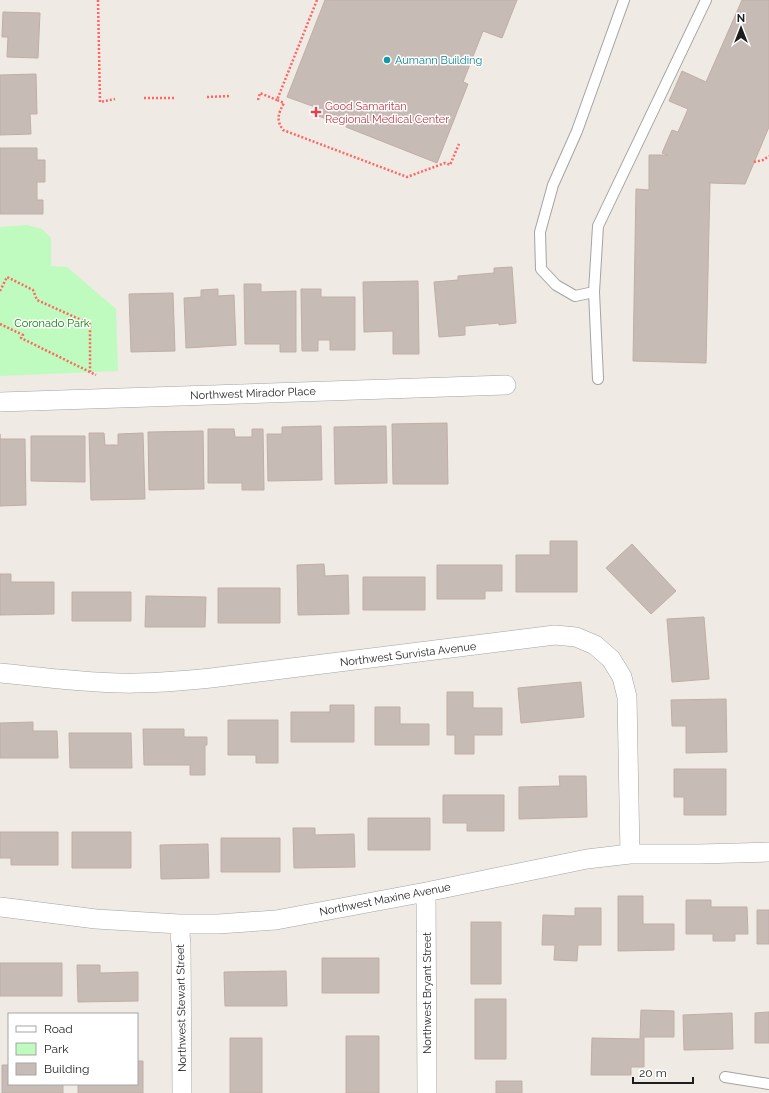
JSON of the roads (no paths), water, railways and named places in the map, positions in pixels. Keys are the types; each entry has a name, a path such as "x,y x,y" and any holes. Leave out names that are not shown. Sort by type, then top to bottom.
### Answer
{"street":[{"name":"Northwest Mirador Place","path":"0,402 506,385"},
{"name":"Northwest Survista Avenue","path":"0,673 69,681 120,683 164,682 219,677 555,635 576,637 595,645 611,659 622,677 627,697 630,854"},
{"name":"Northwest Maxine Avenue","path":"0,906 96,919 179,924 218,924 276,920 426,892 587,859 630,854 769,852"},
{"name":"Northwest Bryant Street","path":"426,892 427,1093"},
{"name":"Northwest Stewart Street","path":"179,924 181,944 182,1093"}],"lane":[{"path":"594,292 575,296 556,285 541,270 540,232 553,184 577,132 624,0"},
{"path":"598,379 594,292 598,226 706,0"},
{"path":"724,1077 769,1084"}],"place":[{"name":"Aumann Building","path":"387,60"},
{"name":"Good Samaritan Regional Medical Center","path":"316,112"}],"park label":[{"name":"Coronado Park","path":"52,323"}]}
